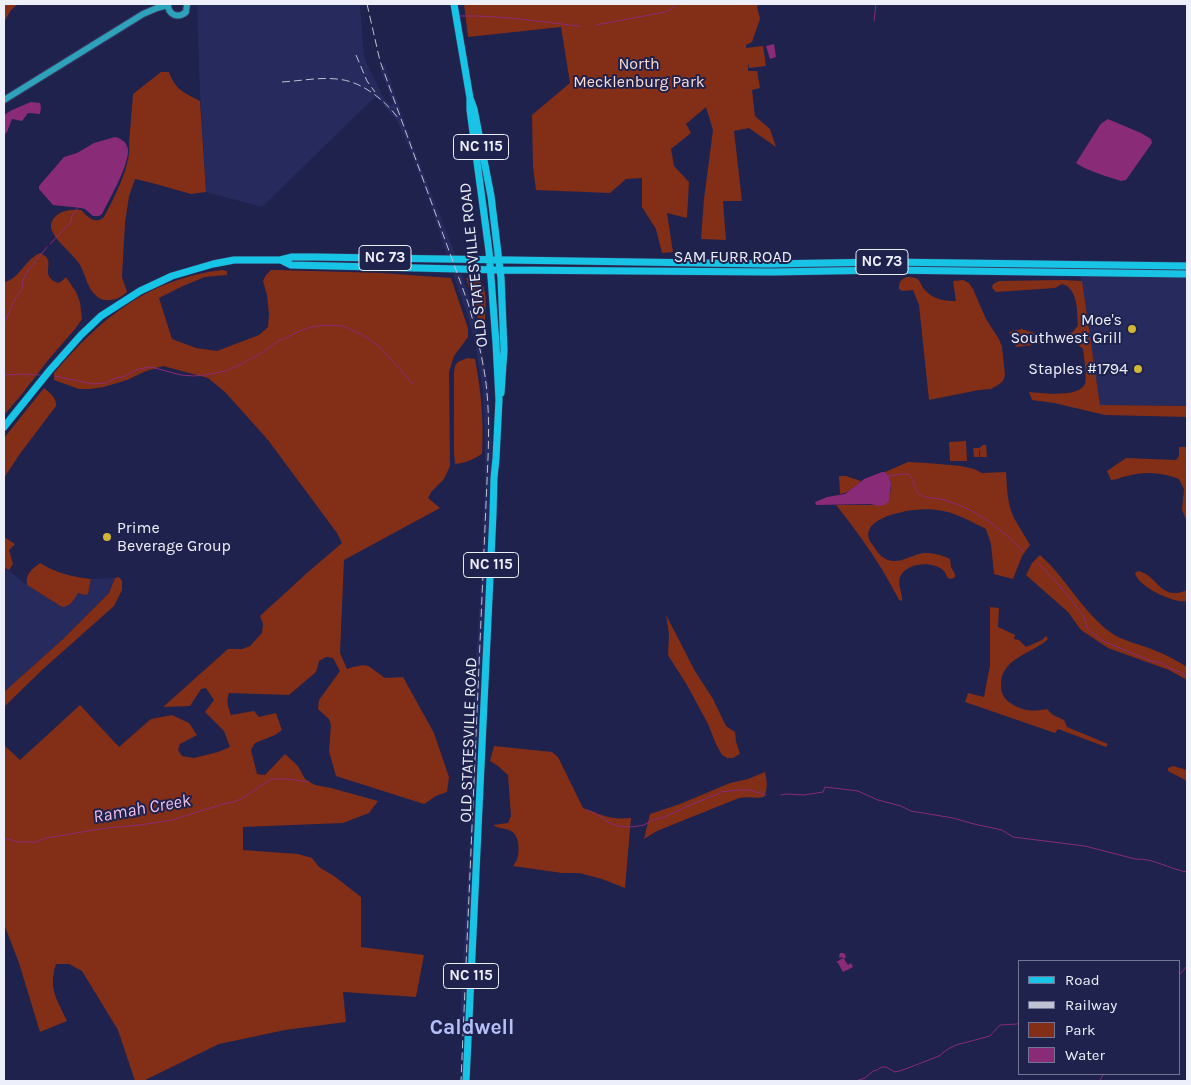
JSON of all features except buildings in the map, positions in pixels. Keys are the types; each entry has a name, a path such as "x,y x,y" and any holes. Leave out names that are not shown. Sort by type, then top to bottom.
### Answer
{"main road":[{"name":"OLD STATESVILLE ROAD","path":"454,4 470,98 473,137 490,260 499,400 466,1081"},
{"name":"OLD STATESVILLE ROAD","path":"470,98 474,109 491,196 500,270 504,350 502,390 499,400"},
{"path":"473,137 478,143 487,179"},
{"name":"SAM FURR ROAD","path":"4,427 50,370 101,316 129,297 159,281 200,267 234,260 280,260 299,257 767,264 869,262 1187,266"},
{"name":"SAM FURR ROAD","path":"280,260 291,265 490,270 772,272 859,270 1187,274"},
{"path":"859,270 928,266 934,263"},
{"path":"712,271 718,268 738,268 767,264"},
{"path":"979,271 986,267 1047,264"}],"street":[{"path":"4,100 143,14 157,8 168,7 174,15 181,15 186,12 188,5"}],"shaded area":[{"path":"197,4 360,4 364,58 380,93 390,105 393,103 379,66 385,65 412,144 456,256 447,256 429,200 397,121 375,97 262,207 206,192"},
{"path":"1080,272 1187,274 1187,406 1100,405"},
{"path":"453,274 462,274 479,331 489,389 492,447 475,798 470,798 470,786 485,481 483,390 475,343"},
{"path":"4,567 27,585 62,607 78,593 88,594 91,579 115,578 109,593 62,640 4,692"},
{"path":"471,801 475,801 466,1021 460,1021 470,835"}],"green space":[{"path":"4,4 18,4 11,10 4,22"},
{"name":"North Mecklenburg Park","path":"464,4 759,4 757,7 760,19 752,42 746,45 746,48 763,46 766,66 749,68 748,62 748,71 757,71 760,88 752,90 755,116 770,129 776,147 749,128 734,131 742,201 723,201 726,240 701,239 713,130 706,107 686,124 691,133 671,149 674,166 689,182 687,218 667,213 673,252 662,253 656,229 642,207 642,178 626,179 610,193 536,190 533,167 532,115 570,83 561,27 468,37"},
{"path":"161,72 169,72 177,87 200,101 206,192 191,194 135,179 129,196 125,223 122,277 127,292 114,300 102,299 91,290 81,266 53,234 52,222 58,214 71,210 81,210 95,220 104,217 121,182 128,161 133,94"},
{"path":"40,253 47,258 48,274 50,277 58,283 66,277 76,292 80,302 82,319 4,415 4,282 18,274 30,260"},
{"path":"222,270 227,271 227,275 205,277 159,298 172,339 196,348 217,351 259,335 268,327 267,295 263,281 271,270 382,273 451,278 468,328 468,337 454,356 449,372 450,466 444,479 428,498 440,508 344,560 340,653 347,669 364,665 385,678 403,677 434,733 449,777 447,792 436,796 424,804 336,776 329,751 331,725 329,719 318,709 319,700 340,671 333,658 326,657 319,661 316,672 289,695 229,693 228,704 231,715 254,711 259,717 276,713 282,730 255,743 251,750 257,774 265,775 285,754 298,766 305,779 315,785 378,801 369,813 343,823 243,827 243,850 298,854 312,858 319,867 361,897 361,947 424,955 416,997 343,992 346,1022 285,1030 219,1044 143,1081 135,1081 118,1030 82,971 69,964 56,964 53,980 57,1000 67,1021 40,1032 19,963 4,924 4,745 20,760 80,705 119,747 151,719 172,715 189,723 197,735 180,744 178,750 182,756 194,758 230,747 224,731 205,712 214,700 206,688 201,689 190,706 163,707 228,649 242,649 250,646 262,633 263,624 260,616 342,543 337,533 268,440 225,392 208,378 163,366 146,371 127,380 90,389 79,389 54,380 54,373 72,353 108,319 128,304 171,282"},
{"path":"907,277 916,278 930,295 948,301 956,301 953,281 963,280 969,283 1002,347 1005,375 1003,381 991,389 929,400 919,305 913,290 902,291 899,289 900,282"},
{"path":"466,278 478,278 484,288 486,306 485,324 482,329"},
{"path":"999,281 1082,281 1100,405 1187,406 1187,417 1105,415 1032,400 1029,392 1068,393 1081,388 1085,384 1083,349 1076,343 1065,341 1016,347 1009,332 1022,329 1037,334 1073,332 1078,325 1074,295 1067,286 1062,284 1055,288 996,292 992,288 993,284"},
{"path":"468,358 475,359 479,383 482,417 482,454 463,463 455,464 454,369 457,363"},
{"path":"44,388 54,398 56,406 4,478 4,438"},
{"path":"966,441 967,461 950,461 949,442"},
{"path":"986,445 987,457 980,457 979,450 979,457 974,457 973,448 979,448"},
{"path":"1179,447 1187,447 1187,522 1182,510 1184,489 1179,479 1166,475 1146,473 1133,474 1111,480 1107,471 1126,458 1176,460 1179,456"},
{"path":"908,462 961,466 982,473 1006,472 1010,507 1014,518 1030,545 1022,556 1013,579 994,574 991,544 986,529 949,512 925,509 906,511 881,519 874,524 870,529 869,536 872,544 881,556 892,561 924,553 941,555 950,559 955,577 948,578 940,568 928,564 910,567 900,578 899,585 902,601 899,600 870,551 836,505 885,505 889,497 891,483 885,472"},
{"path":"839,476 846,476 861,481 849,491 840,494"},
{"path":"4,537 15,544 9,550 13,564 9,570 4,567"},
{"path":"1040,555 1100,624 1121,638 1172,658 1187,667 1187,680 1169,670 1108,648 1081,630 1068,612 1026,575 1032,563"},
{"path":"40,563 65,574 91,579 88,594 78,593 70,604 62,607 27,585 28,575"},
{"path":"1138,571 1145,573 1171,593 1187,590 1187,601 1174,600 1147,587 1137,578 1135,573"},
{"path":"119,577 122,581 122,590 114,606 42,670 4,707 4,692 62,640 109,593 115,578"},
{"path":"990,607 999,608 998,627 1015,635 1014,639 1019,640 1026,647 1042,640 1046,636 1048,639 1011,663 1006,669 1002,677 1001,686 1002,693 1006,699 1023,709 1047,709 1053,715 1064,720 1067,727 1108,744 1106,747 1058,729 1055,733 965,702 968,693 984,697 990,665"},
{"path":"666,615 726,726 735,732 740,754 733,758 727,758 722,755 687,685 668,655 669,634"},
{"path":"494,746 552,752 558,757 583,808 612,818 631,818 625,888 579,873 562,873 513,866 519,852 516,837 509,830 493,825 508,823 511,816 508,775 490,761"},
{"path":"1173,766 1187,770 1187,781 1168,771 1168,768"},
{"path":"765,772 767,785 764,797 739,798 657,831 644,839 650,814 680,804 730,783 748,779"}],"water":[{"path":"774,44 776,57 770,59 766,46"},
{"path":"31,102 40,103 40,114 28,113 22,121 12,119 4,135 4,115"},
{"path":"1108,119 1151,139 1152,143 1126,180 1121,181 1076,163 1100,125"},
{"path":"115,137 125,143 128,150 127,156 118,182 102,214 93,216 85,209 53,205 39,189 39,186 64,157 77,153 94,143"},
{"path":"882,472 889,476 891,484 889,501 885,505 816,505 815,502 827,497 845,494 864,479"},
{"path":"840,953 845,954 846,957 844,959 848,965 851,963 853,967 843,972 836,962 843,958 839,957"}],"waterway":[{"path":"596,25 665,12 677,4"},
{"path":"874,21 876,4"},
{"path":"460,16 505,18 580,26"},
{"path":"50,244 71,222 72,216 79,206"},
{"path":"4,324 15,299 22,289 23,280 27,272 47,247"},
{"path":"54,376 93,384 106,383 138,369 151,367 181,375 205,375 226,371 239,365 260,354 278,341 299,331 326,325 343,326 369,339 379,346 413,384"},
{"path":"4,375 40,375"},
{"path":"889,476 908,474 917,492 921,495 947,501 968,509 1002,531 1024,552"},
{"path":"1037,562 1058,584 1084,617 1087,628 1103,641 1151,661 1162,663 1187,677"},
{"name":"Ramah Creek","path":"4,838 18,842 36,842 46,838 106,828 172,820 234,802 272,779 308,782"},
{"path":"781,795 804,795 823,792 825,787 858,791 911,811 953,818 1002,830 1013,837 1085,846 1135,859 1148,860 1187,872"},
{"path":"587,810 618,826 632,827 644,825 720,792 750,790 766,795"},
{"path":"1181,973 1187,966"},
{"path":"856,1081 865,1078 873,1071 882,1067 895,1072 903,1070 939,1056 956,1045 990,1036 1000,1025 1018,1023"},
{"path":"1100,1081 1103,1075"}],"railway":[{"path":"367,4 380,61 468,303 482,357 487,396 488,458 461,1081"},
{"path":"356,55 367,81 375,92"},
{"path":"282,82 323,78 346,80 371,92 386,104 398,118"}],"place":[{"name":"Moe's Southwest Grill","path":"1132,329"},
{"name":"Staples #1794","path":"1138,369"},
{"name":"Prime Beverage Group","path":"107,537"}],"district":[{"name":"Caldwell","path":"472,1028"}]}
